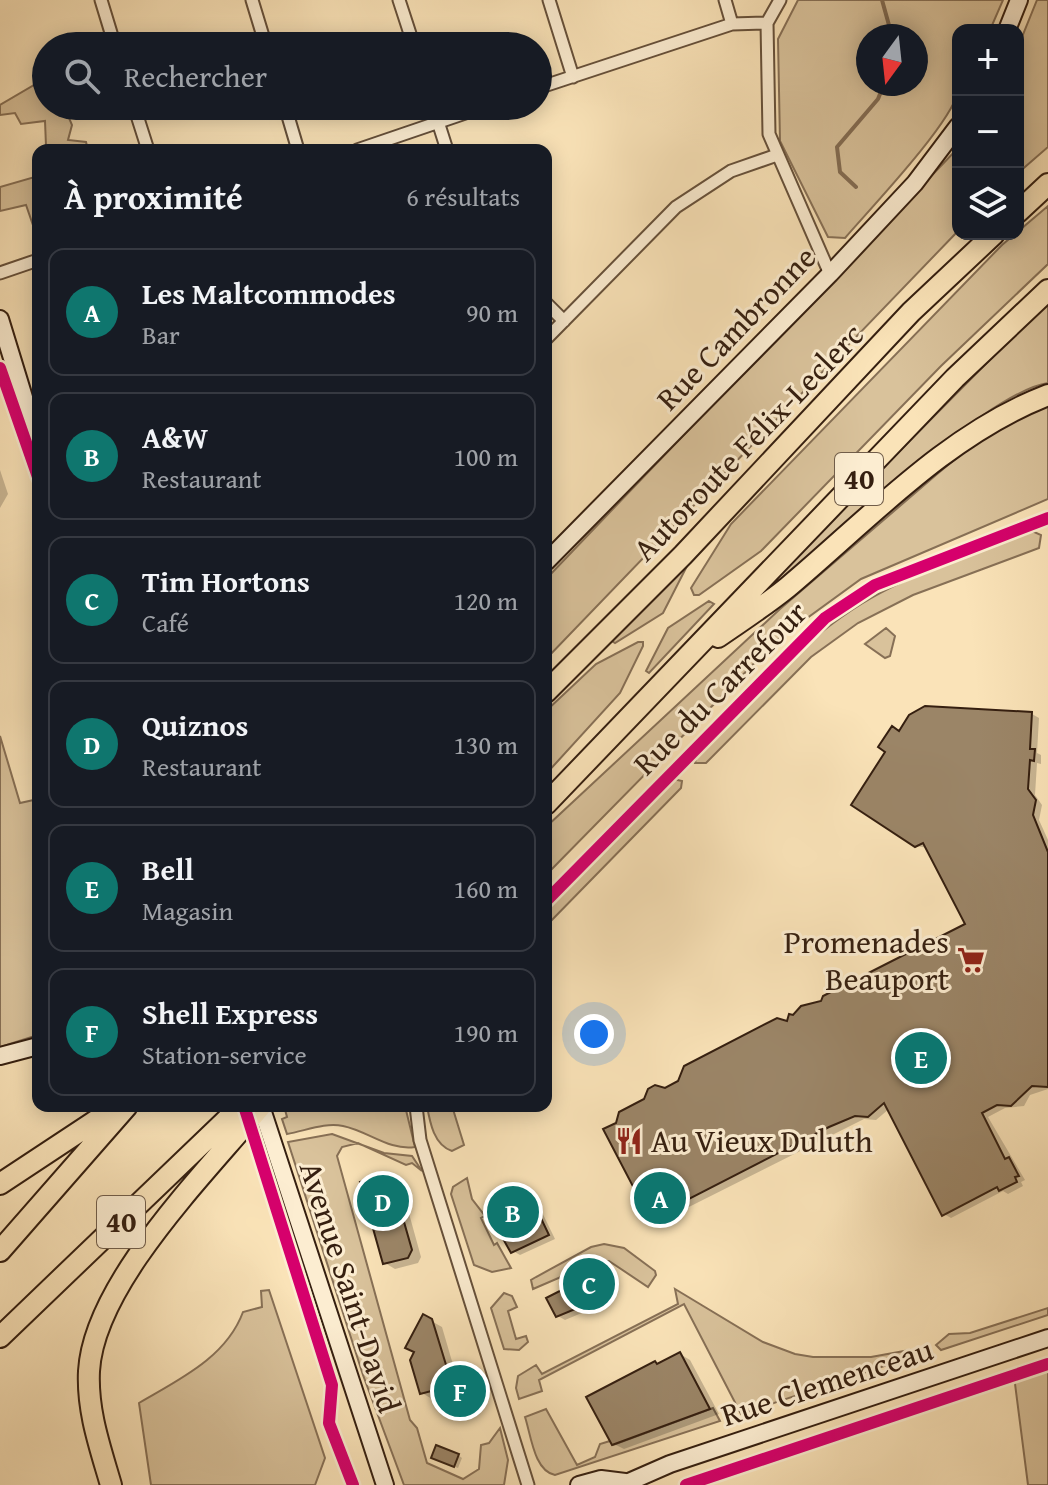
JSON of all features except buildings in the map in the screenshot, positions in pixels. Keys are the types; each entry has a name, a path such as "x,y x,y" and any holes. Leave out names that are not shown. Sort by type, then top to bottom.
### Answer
{"highway":[{"path":"1024,206 1048,184"},
{"name":"Autoroute Félix-Leclerc","path":"552,686 683,555 911,312 988,240"},
{"name":"40","path":"552,798 605,745 672,669 955,378 1048,290"},
{"path":"672,669 784,590 943,454 1005,415 1048,395"},
{"path":"0,1184 109,1112"},
{"name":"40","path":"0,1251 122,1112"},
{"name":"40","path":"0,1337 235,1112"},
{"path":"111,1485 91,1414 89,1369 99,1325 122,1276 256,1112"}],"street":[{"path":"101,0 111,32"},
{"path":"252,0 262,32"},
{"path":"399,0 409,32"},
{"path":"549,0 573,77"},
{"path":"725,0 732,24"},
{"path":"780,0 767,23 769,134 830,274"},
{"path":"1009,24 1019,0"},
{"path":"552,84 732,24 767,23"},
{"path":"138,120 146,144"},
{"path":"289,120 296,144"},
{"path":"374,144 444,120"},
{"path":"438,122 445,144"},
{"name":"Rue Cambronne","path":"552,556 830,274 915,183 952,134"},
{"path":"552,333 676,207 731,171 777,155"},
{"path":"0,273 32,262"},
{"path":"552,309 564,321"},
{"path":"0,319 32,423"},
{"name":"Rue du Carrefour","path":"552,895 825,618 875,585 1048,518"},
{"path":"0,1056 32,1048"},
{"name":"Avenue Saint-David","path":"263,1112 385,1485"},
{"path":"417,1112 420,1140 528,1485"},
{"name":"Rue Clemenceau","path":"579,1485 601,1479 624,1483 1048,1338"}],"shaded area":[{"path":"798,0 1003,0 993,24 952,24 952,107 890,188 845,238 828,237 780,141 778,39"},
{"path":"1037,0 1048,0 1048,147 1024,168 1024,96 1024,32"},
{"path":"32,86 32,120 70,120 72,125 68,140 86,144 46,144 45,121 21,124 15,113 0,115 0,105"},
{"path":"952,154 952,237 552,653 552,573"},
{"path":"32,178 32,222 26,205 0,211 0,187"},
{"path":"1048,206 1048,264 941,366 761,551 699,595 694,595 691,588 731,524 1002,245 1008,240 1024,240 1024,226"},
{"path":"1048,301 1048,383 1022,392 951,438 781,583 776,582 775,577"},
{"path":"1048,402 1048,499 861,579 777,640 552,869 552,821 780,609 972,445"},
{"path":"1032,531 1041,535 1039,548 913,595 858,623 811,657 706,763 695,763 697,753 783,666 854,608 917,576"},
{"path":"680,568 686,568 663,613 615,643 612,641"},
{"path":"709,601 714,604 649,673 646,671 668,628"},
{"path":"886,628 895,636 890,656 885,658 865,644"},
{"path":"643,642 620,693 552,767 552,705 596,664"},
{"path":"0,736 20,803 32,800 32,1037 0,1047"},
{"path":"673,779 682,781 681,788 552,920 552,899"},
{"path":"286,1112 406,1112 415,1147 396,1146 336,1125 287,1134 282,1119 287,1117"},
{"path":"428,1112 454,1112 464,1145 452,1151 446,1148 431,1126"},
{"path":"332,1134 357,1143 342,1147 337,1156 410,1420 417,1428 427,1463 463,1479 479,1469 481,1445 489,1443 500,1428 508,1460 504,1485 404,1485 363,1375 288,1142"},
{"path":"363,1145 384,1153 412,1156 422,1171 412,1163 406,1165"},
{"path":"467,1178 472,1199 485,1216 481,1218 494,1245 497,1243 511,1268 492,1272 474,1265 451,1194 453,1187"},
{"path":"604,1244 624,1248 655,1271 656,1275 648,1287 609,1261 591,1264 533,1289 531,1280 591,1247"},
{"path":"675,1289 763,1342 795,1354 871,1357 910,1350 911,1357 741,1414 684,1304 539,1380 542,1391 519,1399 516,1388 518,1376 536,1365 542,1374 678,1304"},
{"path":"269,1290 325,1458 315,1485 151,1485 139,1403 213,1355 235,1328 243,1312 262,1307 261,1291"},
{"path":"504,1293 512,1296 517,1307 508,1311 516,1339 526,1336 528,1342 519,1350 504,1349 491,1308"},
{"path":"1048,1308 1048,1315 941,1350 936,1345 949,1334 970,1333"},
{"path":"1048,1365 1048,1485 1028,1485 1014,1376"},
{"path":"713,1408 720,1421 555,1475 542,1467 538,1460 525,1417 546,1409 577,1465 595,1457 600,1444 610,1441 613,1445"}],"waterway":[{"path":"882,0 889,24"},
{"path":"856,187 840,172 837,147 879,96"}],"cycle path":[{"path":"0,368 32,460"},
{"path":"552,895 825,618 875,585 1048,518"},
{"path":"246,1112 332,1385 329,1423 353,1485"},
{"path":"686,1485 1048,1364"}],"place":[{"name":"Promenades Beauport","path":"971,960"},
{"name":"Bell","path":"921,1058"},
{"name":"Au Vieux Duluth","path":"629,1141"},
{"name":"Les Maltcommodes","path":"660,1198"},
{"name":"Quiznos","path":"383,1201"},
{"name":"A&W","path":"513,1212"},
{"name":"Tim Hortons","path":"589,1284"},
{"name":"Shell Express","path":"460,1391"}]}
